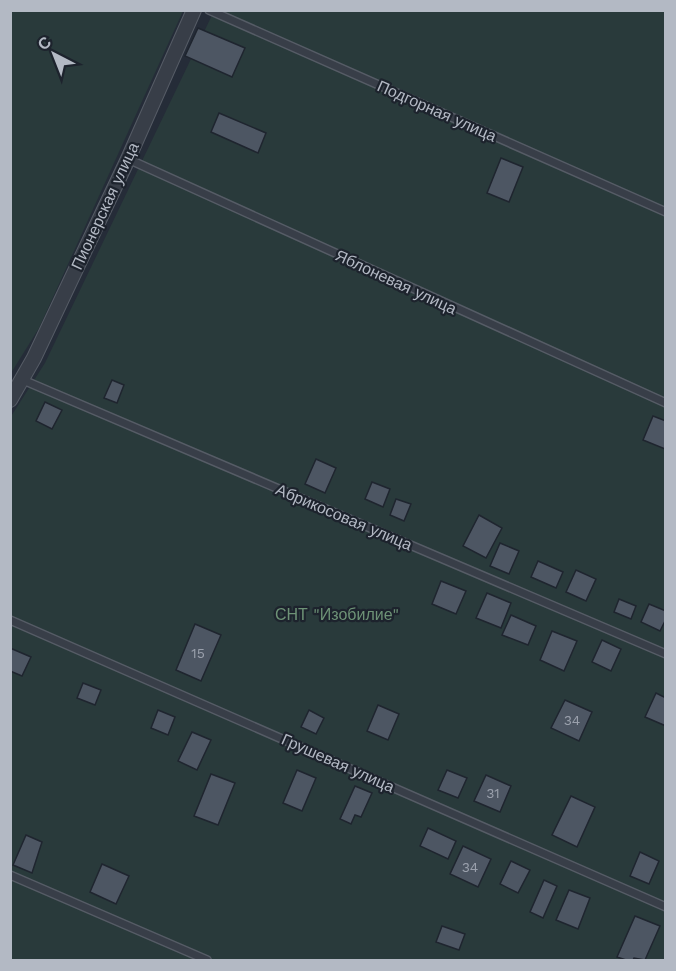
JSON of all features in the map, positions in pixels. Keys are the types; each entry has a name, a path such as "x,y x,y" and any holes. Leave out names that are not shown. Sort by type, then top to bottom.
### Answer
{"street":[{"name":"Пионерская улица","path":"10,400 23,380 128,159 194,10"}],"lane":[{"name":"Подгорная улица","path":"209,10 666,212"},
{"name":"Яблоневая улица","path":"128,159 666,402"},
{"name":"Абрикосовая улица","path":"23,380 666,654"},
{"name":"Грушевая улица","path":"10,620 666,907"},
{"path":"10,875 207,960"}],"green space":[{"path":"11,10 183,11 39,328 11,373"},
{"name":"СНТ \"Изобилие\"","path":"214,11 665,11 665,960 11,960 10,418 45,363"}],"building":[{"path":"198,28 245,48 232,77 185,56"},
{"path":"219,113 266,133 258,153 211,132"},
{"path":"501,158 523,167 509,202 487,193"},
{"path":"112,380 124,385 117,403 104,398"},
{"path":"45,402 62,410 52,429 36,421"},
{"path":"653,416 666,421 665,449 643,440"},
{"path":"316,459 336,468 325,493 305,484"},
{"path":"372,482 390,489 383,507 365,499"},
{"path":"396,499 411,504 404,521 390,515"},
{"path":"479,515 502,528 486,558 463,546"},
{"path":"500,543 519,551 509,574 490,566"},
{"path":"538,561 563,572 556,588 531,577"},
{"path":"576,570 596,579 586,601 566,592"},
{"path":"441,581 466,591 456,614 432,604"},
{"path":"487,593 511,603 501,628 476,618"},
{"path":"619,599 636,606 631,619 614,612"},
{"path":"649,604 666,611 666,619 660,631 641,622"},
{"path":"511,615 536,626 528,645 502,635"},
{"path":"195,624 221,635 201,681 176,670"},
{"path":"552,631 577,641 564,671 540,660"},
{"path":"602,640 621,649 611,671 592,662"},
{"path":"10,648 31,657 22,676 10,671"},
{"path":"83,683 101,690 95,705 77,698"},
{"path":"656,693 666,698 666,726 645,717"},
{"path":"565,700 592,712 579,741 551,728"},
{"path":"378,705 399,714 388,740 367,731"},
{"path":"158,710 175,717 168,735 151,728"},
{"path":"309,710 324,718 316,734 301,727"},
{"path":"192,732 211,740 197,770 178,761"},
{"path":"297,770 316,778 302,811 283,803"},
{"path":"447,770 467,778 458,798 438,790"},
{"path":"211,774 235,783 218,825 194,816"},
{"path":"486,775 511,786 500,812 474,801"},
{"path":"355,786 372,793 361,817 355,815 351,824 340,819"},
{"path":"571,796 595,807 577,847 552,835"},
{"path":"428,828 456,841 448,859 420,846"},
{"path":"26,835 42,842 32,873 13,865"},
{"path":"463,846 491,859 478,887 450,874"},
{"path":"640,852 659,861 649,884 630,876"},
{"path":"511,861 530,870 518,893 500,884"},
{"path":"102,864 129,876 116,904 90,892"},
{"path":"544,880 557,886 543,918 530,912"},
{"path":"569,890 590,898 578,929 556,920"},
{"path":"635,916 660,926 645,960 634,958 626,960 617,957"},
{"path":"442,926 465,934 459,950 436,942"}]}
